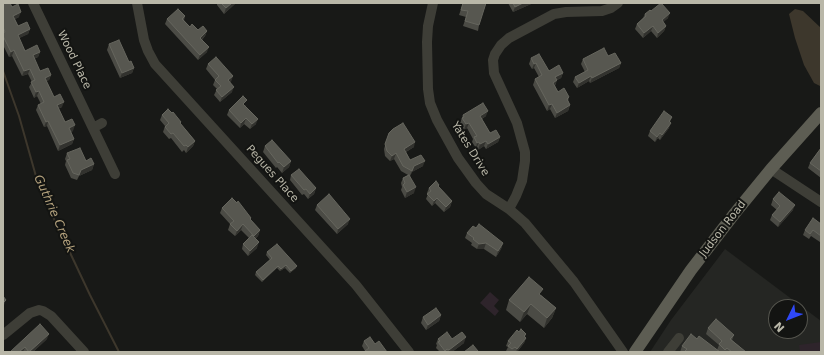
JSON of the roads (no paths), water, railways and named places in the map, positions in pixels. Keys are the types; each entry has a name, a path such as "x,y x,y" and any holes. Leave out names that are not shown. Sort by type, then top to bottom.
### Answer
{"main road":[{"name":"Judson Road","path":"635,352 691,270 735,213 771,169 821,113"}],"street":[{"name":"Wood Place","path":"33,3 115,174"},
{"name":"Pegues Place","path":"137,3 144,40 155,64 356,285 409,352"},
{"name":"Yates Drive","path":"433,3 428,26 427,42 429,97 432,108 458,158 486,194 509,209 525,223 574,282 623,352"},
{"path":"509,209 522,181 525,156 517,123 494,73 493,60 495,54 509,38 554,14 566,12 602,11 611,8 618,3"},
{"path":"93,128 102,123"},
{"path":"771,169 821,202"},
{"path":"3,336 30,312 39,310 44,311 51,316 84,352"},
{"path":"668,352 678,338"}],"waterway":[{"name":"Guthrie Creek","path":"3,71 19,116 39,187 90,295 119,352"}]}
